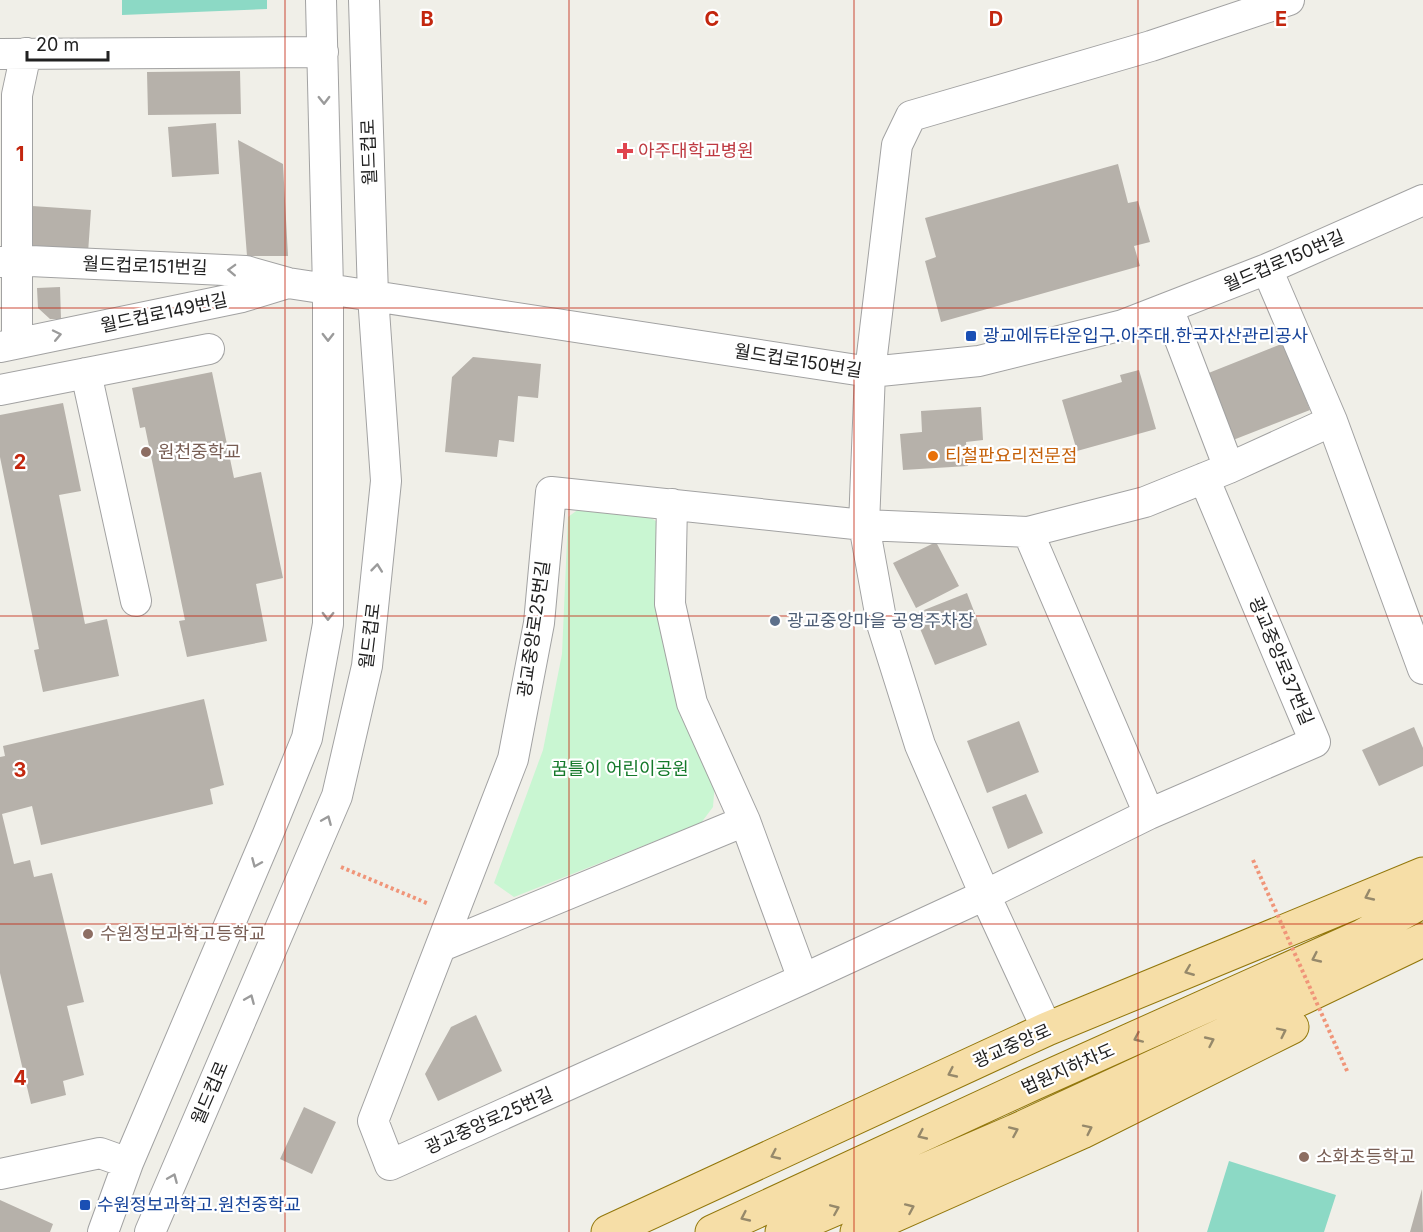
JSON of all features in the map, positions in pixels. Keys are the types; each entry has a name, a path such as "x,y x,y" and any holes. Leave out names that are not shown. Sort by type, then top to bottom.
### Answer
{"main road":[{"name":"광교중앙로","path":"608,1232 1047,1029 1346,907 1420,880"},
{"name":"법원지하차도","path":"711,1232 1362,936 1420,880"},
{"name":"법원지하차도","path":"782,1232 1015,1131 1423,940"},
{"path":"857,1232 1082,1132 1423,964"}],"street":[{"path":"103,1232 128,1163 307,738 328,624 328,289 321,0"},
{"name":"월드컵로","path":"150,1232 337,796 367,666 386,481 373,296 364,0"},
{"path":"1047,1029 985,895 920,745 882,624 864,525 870,372 897,145 911,116 1151,46 1289,0"},
{"path":"8,345 8,262 16,95 13,54 323,52"},
{"name":"월드컵로150번길","path":"328,289 870,372 979,361 1123,325 1267,269 1423,200"},
{"name":"월드컵로151번길","path":"8,262 246,271 288,283"},
{"path":"1267,269 1332,421 1423,669"},
{"name":"월드컵로149번길","path":"8,345 242,297 288,283 328,289"},
{"path":"1168,308 1216,473"},
{"path":"0,390 209,349"},
{"path":"86,373 136,601"},
{"path":"864,525 1028,532 1145,502 1332,421"},
{"name":"광교중앙로37번길","path":"985,895 1149,814 1316,742 1216,473"},
{"name":"광교중앙로25번길","path":"864,525 551,492 539,622 513,759 374,1121 390,1165 985,895"},
{"path":"672,504 670,604 692,703 745,821 803,979"},
{"path":"1028,532 1149,814"},
{"path":"442,946 745,821"},
{"path":"0,1174 100,1153 128,1163"}],"path":[{"path":"1253,860 1348,1073"},
{"path":"341,867 454,915"}],"green space":[{"path":"122,0 267,0 267,9 122,15"},
{"name":"꿈틀이 어린이공원","path":"583,506 642,511 657,522 715,781 713,807 701,823 514,897 494,883 543,750 562,654 568,517"},
{"path":"1229,1161 1336,1195 1324,1232 1207,1232"}],"building":[{"path":"240,71 241,114 148,115 147,72"},
{"path":"216,123 219,174 172,177 168,127"},
{"path":"238,140 283,164 288,256 247,256"},
{"path":"1118,164 1128,203 1138,201 1150,242 1134,246 1140,266 941,322 925,261 936,257 925,218"},
{"path":"32,206 91,210 88,253 29,249"},
{"path":"60,287 61,319 50,319 38,308 37,288"},
{"path":"1284,343 1310,410 1228,442 1201,376"},
{"path":"473,357 541,364 538,398 518,396 514,442 499,440 497,457 445,452 452,377"},
{"path":"1139,370 1156,429 1077,451 1062,400 1122,382 1120,375"},
{"path":"212,372 234,478 261,472 283,578 256,584 267,641 187,657 179,621 185,620 145,427 140,428 132,388"},
{"path":"63,403 81,491 59,495 85,624 107,619 119,676 43,692 34,650 39,649 0,457 0,415"},
{"path":"981,407 983,440 966,442 968,466 903,470 900,434 922,432 921,411"},
{"path":"936,542 959,586 916,608 893,563"},
{"path":"967,593 987,645 935,665 914,614"},
{"path":"204,699 224,785 210,789 213,804 41,845 32,806 2,814 14,864 30,860 34,877 52,873 84,1002 67,1006 84,1075 63,1081 66,1095 31,1104 0,973 0,757 5,756 3,746"},
{"path":"1019,721 1039,772 987,793 967,741"},
{"path":"1414,727 1423,748 1423,766 1379,786 1362,750"},
{"path":"1026,794 1043,833 1008,849 992,807"},
{"path":"476,1015 502,1071 438,1101 425,1074 451,1027"},
{"path":"304,1107 336,1122 312,1174 280,1159"},
{"path":"1422,1189 1423,1232 1410,1232"},
{"path":"0,1200 53,1224 50,1232 0,1232"}],"place":[{"name":"아주대학교병원","path":"625,151"},
{"name":"광교에듀타운입구.아주대.한국자산관리공사","path":"971,336"},
{"name":"원천중학교","path":"146,452"},
{"name":"티철판요리전문점","path":"933,456"},
{"name":"광교중앙마을 공영주차장","path":"775,621"},
{"name":"수원정보과학고등학교","path":"88,934"},
{"name":"소화초등학교","path":"1304,1157"},
{"name":"수원정보과학고.원천중학교","path":"85,1205"}]}
